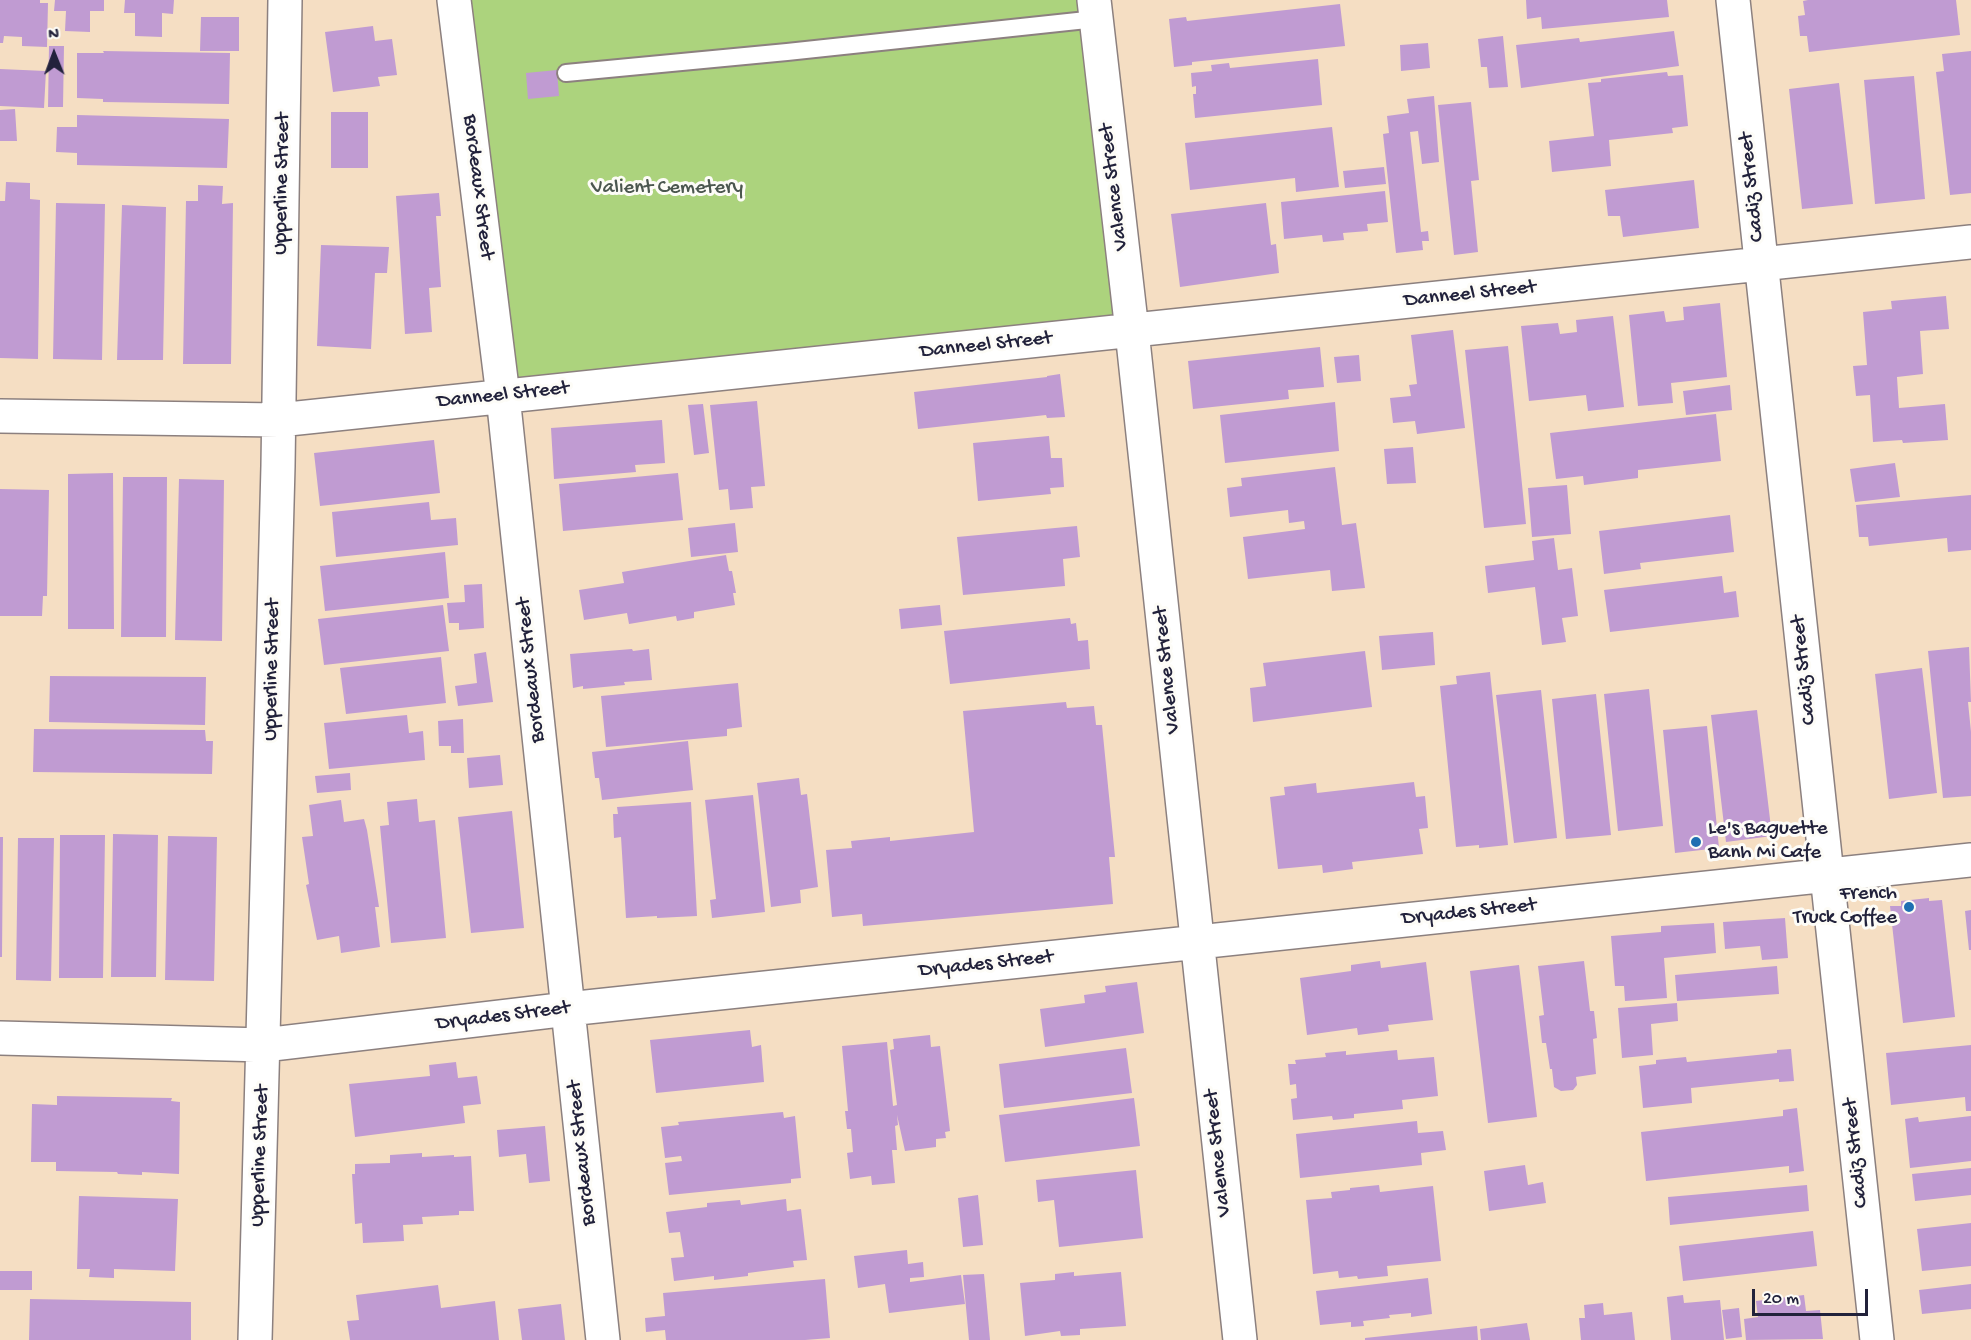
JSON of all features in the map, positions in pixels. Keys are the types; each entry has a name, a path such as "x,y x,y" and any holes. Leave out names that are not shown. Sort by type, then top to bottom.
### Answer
{"street":[{"name":"Upperline Street","path":"255,1340 279,420 285,0"},
{"name":"Bordeaux Street","path":"454,0 503,396 603,1340"},
{"name":"Cadiz Street","path":"1733,0 1877,1340"},
{"name":"Valence Street","path":"1095,10 1132,331 1240,1340"},
{"name":"Danneel Street","path":"0,416 279,420 1971,242"},
{"name":"Dryades Street","path":"0,1038 264,1045 568,1009 1971,860"}],"lane":[{"path":"566,72 787,52 1095,10"}],"green space":[{"name":"Valient Cemetery","path":"454,0 1094,0 1132,331 503,396"}],"building":[{"path":"0,0 40,0 40,3 48,3 47,47 22,46 22,37 4,36 3,43 0,43"},
{"path":"55,0 104,0 104,11 90,11 90,32 65,31 66,11 54,11"},
{"path":"125,0 174,0 173,14 162,13 162,37 135,36 135,13 124,13"},
{"path":"1526,0 1667,0 1669,17 1542,29 1541,17 1527,19"},
{"path":"1956,0 1960,35 1809,52 1807,36 1800,36 1798,16 1805,15 1803,1"},
{"path":"1340,4 1345,46 1192,62 1192,65 1174,67 1169,19 1186,17 1187,21"},
{"path":"201,17 239,17 239,51 200,51"},
{"path":"373,26 375,41 392,39 397,75 378,77 380,86 333,92 325,32"},
{"path":"1674,31 1679,66 1521,88 1516,45 1579,38 1580,42"},
{"path":"1503,36 1508,87 1489,88 1487,67 1481,67 1478,39"},
{"path":"1428,43 1430,68 1401,71 1400,45"},
{"path":"49,46 64,46 63,107 48,107"},
{"path":"103,51 230,53 229,104 103,102 103,99 77,98 77,53 104,53"},
{"path":"1971,51 1971,193 1950,195 1936,72 1944,71 1942,54"},
{"path":"1318,59 1322,105 1195,118 1193,94 1196,94 1196,86 1192,87 1191,73 1212,71 1211,65 1229,63 1230,68"},
{"path":"0,69 46,71 44,108 0,106"},
{"path":"557,70 559,96 528,99 526,73"},
{"path":"1667,72 1668,76 1683,75 1688,126 1672,128 1673,133 1609,140 1611,166 1552,172 1549,141 1594,136 1588,83 1601,82 1601,79"},
{"path":"1914,76 1925,199 1875,204 1864,80"},
{"path":"1839,83 1853,204 1802,209 1789,89"},
{"path":"1434,96 1439,162 1422,164 1418,131 1410,132 1421,232 1428,231 1429,241 1422,241 1423,250 1396,253 1383,134 1389,133 1387,116 1409,113 1407,99"},
{"path":"1471,102 1479,180 1471,181 1478,252 1454,255 1438,105"},
{"path":"15,109 17,141 0,141 0,110"},
{"path":"331,112 368,112 368,168 331,168"},
{"path":"77,115 229,119 227,168 77,165 77,153 56,152 57,127 77,127"},
{"path":"1332,127 1339,187 1296,192 1295,178 1190,190 1185,143"},
{"path":"1384,167 1386,184 1345,188 1343,171"},
{"path":"1694,180 1699,228 1623,237 1620,216 1608,216 1605,190"},
{"path":"6,182 30,183 30,199 40,200 38,359 0,358 0,201 5,201"},
{"path":"198,185 223,186 222,204 233,203 231,364 183,364 186,201 198,201"},
{"path":"1385,191 1388,222 1367,224 1368,231 1343,233 1344,240 1323,242 1322,235 1284,239 1281,202"},
{"path":"439,193 441,216 436,216 441,287 429,288 432,332 405,334 396,196"},
{"path":"56,203 105,204 102,360 53,359"},
{"path":"1266,203 1271,245 1276,244 1279,273 1180,287 1171,214"},
{"path":"122,205 166,207 163,360 117,360"},
{"path":"321,245 389,247 387,273 375,273 371,349 317,346"},
{"path":"1946,296 1949,329 1920,331 1923,374 1897,377 1899,408 1945,404 1948,440 1873,442 1870,395 1856,396 1853,366 1867,365 1863,312 1892,309 1891,301"},
{"path":"1720,303 1727,377 1671,383 1673,403 1638,406 1629,315 1664,311 1666,322 1684,320 1683,307"},
{"path":"1613,316 1624,407 1588,411 1586,395 1529,401 1521,326 1558,323 1560,334 1577,332 1576,320"},
{"path":"1453,330 1465,428 1417,434 1415,421 1393,423 1390,398 1411,396 1409,385 1417,384 1411,335"},
{"path":"1508,346 1526,524 1484,528 1465,350"},
{"path":"1320,347 1324,387 1288,390 1289,399 1193,409 1188,361"},
{"path":"1359,355 1361,381 1337,383 1334,357"},
{"path":"1060,374 1065,417 1047,418 1046,415 918,429 914,392"},
{"path":"1730,385 1732,410 1686,415 1683,391"},
{"path":"757,401 765,486 751,487 753,508 730,510 728,489 719,490 710,405"},
{"path":"1335,402 1339,451 1225,463 1220,415"},
{"path":"703,404 709,453 694,455 688,405"},
{"path":"1716,414 1721,461 1638,470 1638,478 1584,485 1583,476 1556,479 1550,433"},
{"path":"662,420 665,463 635,465 636,472 554,479 551,428"},
{"path":"1049,436 1051,458 1062,458 1064,487 1050,488 1051,494 978,501 973,443"},
{"path":"434,440 440,493 320,506 314,453"},
{"path":"1413,447 1416,483 1387,484 1384,449"},
{"path":"1895,463 1900,497 1855,502 1850,469"},
{"path":"1335,467 1342,525 1356,523 1365,588 1332,591 1330,570 1248,579 1243,537 1305,529 1304,521 1289,523 1288,510 1230,517 1227,488 1242,486 1241,478"},
{"path":"113,473 114,629 68,629 68,474"},
{"path":"678,473 683,520 563,531 559,484"},
{"path":"123,477 167,477 166,637 121,637"},
{"path":"179,479 224,480 222,641 175,640"},
{"path":"1567,485 1571,534 1532,537 1528,488"},
{"path":"0,489 49,490 47,596 43,596 42,616 0,616"},
{"path":"1971,495 1971,550 1948,552 1947,538 1869,546 1868,537 1859,537 1856,505"},
{"path":"429,502 431,520 456,518 458,545 336,557 332,512"},
{"path":"1730,515 1734,552 1640,563 1641,569 1604,574 1599,531"},
{"path":"735,523 738,552 691,557 688,528"},
{"path":"1077,526 1080,557 1063,559 1065,586 963,595 957,537"},
{"path":"1554,538 1558,570 1572,568 1578,616 1562,618 1566,642 1542,645 1535,587 1488,593 1485,566 1534,560 1532,541"},
{"path":"445,552 449,598 325,611 320,566"},
{"path":"726,555 736,593 733,593 735,605 694,612 694,618 677,621 676,616 629,624 627,613 584,620 579,590 624,583 622,572"},
{"path":"1722,576 1724,593 1736,591 1739,617 1610,632 1604,590"},
{"path":"482,584 484,628 459,630 459,623 449,623 447,603 465,602 464,585"},
{"path":"443,605 449,651 324,665 318,619"},
{"path":"940,605 942,625 901,629 899,609"},
{"path":"1070,618 1071,624 1076,623 1078,641 1088,640 1090,669 950,684 944,631"},
{"path":"1433,632 1435,665 1382,670 1379,636"},
{"path":"1969,647 1971,796 1943,798 1928,651"},
{"path":"632,649 633,651 649,649 652,680 624,682 625,685 573,688 570,654"},
{"path":"1365,651 1372,707 1253,722 1250,688 1266,686 1263,663"},
{"path":"486,652 493,702 458,706 455,686 477,683 474,654"},
{"path":"441,657 446,703 346,714 340,668"},
{"path":"1922,668 1937,793 1889,799 1875,674"},
{"path":"1490,672 1508,845 1479,848 1479,845 1456,847 1440,686 1457,684 1456,676"},
{"path":"50,676 206,677 205,725 49,722"},
{"path":"738,683 742,727 727,729 727,736 606,747 601,696"},
{"path":"1649,689 1663,826 1618,831 1604,694"},
{"path":"1541,690 1557,838 1514,843 1496,695"},
{"path":"1596,694 1611,835 1566,839 1552,699"},
{"path":"1066,702 1067,708 1094,706 1096,725 1102,725 1115,857 1109,857 1113,904 863,926 862,914 832,917 826,850 852,848 851,841 890,837 890,841 974,832 963,711"},
{"path":"1757,710 1772,836 1726,842 1711,715"},
{"path":"407,715 409,733 423,731 425,760 329,769 324,723"},
{"path":"463,719 464,753 451,753 451,746 439,746 438,721"},
{"path":"1707,726 1719,848 1675,853 1663,730"},
{"path":"34,729 205,730 206,741 213,741 212,774 33,772"},
{"path":"688,741 693,790 602,800 599,778 595,778 592,752"},
{"path":"500,755 503,785 469,788 467,758"},
{"path":"350,773 351,790 317,793 315,776"},
{"path":"799,778 801,795 807,794 818,887 800,890 801,903 771,907 757,783"},
{"path":"1414,782 1416,797 1425,796 1428,828 1419,829 1423,854 1352,862 1353,869 1323,873 1322,865 1278,869 1270,797 1285,795 1284,787 1316,783 1317,793"},
{"path":"753,795 765,912 712,918 710,900 716,899 705,800"},
{"path":"417,799 419,822 435,820 446,938 391,943 380,826 389,825 387,802"},
{"path":"341,800 344,822 364,819 367,830 379,907 375,907 380,947 341,953 339,936 317,940 306,885 309,884 302,837 313,836 309,805"},
{"path":"691,802 697,916 626,918 621,837 614,838 613,814 618,814 617,807"},
{"path":"512,811 524,928 471,933 458,817"},
{"path":"113,834 158,835 156,977 111,977"},
{"path":"60,835 105,835 103,978 59,978"},
{"path":"168,836 217,837 214,981 165,980"},
{"path":"0,837 3,837 2,957 0,957"},
{"path":"18,838 54,838 51,981 16,980"},
{"path":"1929,898 1929,901 1942,900 1955,1017 1903,1023 1890,906 1901,906 1901,901"},
{"path":"1971,910 1971,950 1969,950 1965,911"},
{"path":"1785,918 1788,958 1762,960 1760,946 1725,949 1723,922"},
{"path":"1714,923 1716,953 1664,958 1667,998 1625,1001 1624,986 1615,986 1611,936 1661,932 1661,926"},
{"path":"1380,961 1381,968 1426,962 1433,1020 1388,1025 1389,1031 1358,1035 1357,1028 1307,1035 1300,978 1351,971 1351,965"},
{"path":"1584,961 1590,1011 1594,1011 1597,1038 1593,1039 1596,1074 1576,1077 1577,1085 1573,1090 1561,1091 1554,1087 1546,1043 1542,1043 1539,1016 1544,1015 1538,966"},
{"path":"1519,965 1537,1117 1488,1123 1470,971"},
{"path":"1777,966 1779,994 1677,1001 1675,975"},
{"path":"1137,982 1144,1033 1045,1047 1040,1009 1085,1003 1084,995 1106,992 1105,986"},
{"path":"1677,1003 1678,1021 1651,1024 1653,1055 1622,1058 1618,1008"},
{"path":"750,1030 752,1047 761,1045 764,1082 656,1093 650,1040"},
{"path":"930,1035 931,1047 940,1046 950,1131 945,1132 946,1138 936,1139 936,1147 905,1151 897,1115 898,1125 895,1126 897,1150 892,1150 895,1183 872,1185 871,1176 850,1179 847,1153 853,1152 851,1129 847,1129 845,1111 848,1111 842,1046 887,1042 893,1106 897,1105 890,1050 894,1049 893,1039"},
{"path":"1971,1045 1971,1111 1966,1111 1965,1097 1891,1105 1886,1053"},
{"path":"1126,1048 1132,1093 1004,1108 999,1064"},
{"path":"1791,1049 1794,1081 1779,1082 1779,1079 1691,1088 1692,1103 1643,1108 1639,1066 1656,1064 1656,1060 1686,1057 1687,1062 1777,1053 1777,1050"},
{"path":"1397,1050 1398,1060 1434,1057 1438,1096 1402,1100 1403,1109 1354,1114 1354,1118 1333,1120 1332,1116 1293,1120 1291,1099 1297,1098 1296,1084 1290,1085 1288,1064 1296,1064 1295,1060 1326,1057 1325,1053 1346,1051 1346,1055"},
{"path":"456,1062 458,1078 477,1076 481,1104 463,1106 465,1123 355,1137 349,1084 430,1076 429,1065"},
{"path":"57,1096 172,1098 171,1101 180,1102 179,1174 142,1172 142,1175 118,1174 117,1172 56,1171 56,1162 31,1162 32,1104 57,1105"},
{"path":"1134,1098 1140,1146 1005,1162 999,1115"},
{"path":"1797,1108 1804,1171 1789,1173 1789,1166 1646,1181 1641,1132 1783,1116 1783,1110"},
{"path":"783,1112 784,1118 795,1116 801,1178 791,1179 791,1183 669,1195 665,1163 682,1161 681,1156 665,1158 661,1127 679,1125 678,1122"},
{"path":"1971,1116 1971,1161 1910,1168 1905,1119 1918,1117 1919,1122"},
{"path":"1417,1121 1418,1133 1443,1131 1446,1150 1421,1153 1422,1165 1300,1178 1296,1134"},
{"path":"545,1126 550,1181 529,1183 526,1154 499,1157 497,1130"},
{"path":"422,1153 422,1157 471,1156 474,1211 459,1211 459,1215 422,1217 423,1224 403,1225 404,1241 363,1243 362,1223 355,1224 352,1174 355,1174 355,1164 390,1163 390,1155"},
{"path":"1525,1165 1528,1185 1543,1182 1546,1203 1489,1211 1484,1171"},
{"path":"1971,1168 1971,1195 1915,1201 1912,1174"},
{"path":"1136,1170 1143,1238 1059,1247 1054,1200 1038,1202 1036,1180"},
{"path":"1379,1185 1380,1192 1433,1186 1441,1261 1387,1266 1388,1276 1358,1279 1357,1276 1339,1278 1338,1271 1313,1274 1306,1200 1332,1198 1331,1192"},
{"path":"1807,1185 1809,1211 1670,1225 1668,1197"},
{"path":"978,1195 983,1245 963,1247 958,1198"},
{"path":"79,1196 178,1199 175,1271 114,1269 114,1278 89,1277 90,1269 77,1269"},
{"path":"786,1199 787,1211 801,1209 807,1260 793,1261 794,1267 748,1273 748,1276 714,1280 714,1276 674,1281 671,1258 684,1257 680,1232 669,1233 666,1212 707,1207 707,1203 740,1200 741,1205"},
{"path":"1971,1223 1971,1266 1922,1271 1917,1229"},
{"path":"1813,1231 1817,1266 1683,1281 1679,1246"},
{"path":"907,1250 908,1264 923,1262 924,1277 910,1278 910,1282 961,1275 965,1304 889,1313 885,1284 858,1288 854,1256"},
{"path":"0,1271 32,1271 32,1290 0,1290"},
{"path":"1074,1272 1074,1276 1121,1272 1126,1326 1080,1329 1080,1335 1061,1336 1060,1331 1025,1336 1020,1283 1055,1280 1055,1274"},
{"path":"984,1274 990,1340 969,1340 963,1275"},
{"path":"1428,1278 1432,1314 1411,1317 1411,1313 1389,1315 1390,1318 1363,1321 1364,1326 1351,1327 1351,1322 1320,1325 1316,1291"},
{"path":"825,1279 830,1338 666,1340 665,1330 646,1332 645,1318 665,1316 663,1293"},
{"path":"1971,1284 1971,1309 1922,1314 1919,1290"},
{"path":"438,1285 441,1308 495,1301 499,1340 350,1340 347,1321 359,1320 356,1295"},
{"path":"1683,1295 1684,1303 1720,1300 1724,1340 1671,1340 1667,1297"},
{"path":"1804,1295 1806,1311 1820,1310 1823,1339 1746,1340 1744,1319 1758,1317 1756,1301"},
{"path":"30,1299 191,1302 191,1340 29,1340"},
{"path":"1603,1303 1604,1315 1632,1312 1635,1340 1581,1340 1579,1318 1585,1318 1584,1305"},
{"path":"561,1304 565,1340 522,1340 518,1309"},
{"path":"1739,1308 1742,1337 1726,1339 1722,1310"},
{"path":"1527,1323 1530,1340 1481,1340 1480,1329"},
{"path":"1477,1326 1478,1340 1365,1340 1365,1338"}],"place":[{"name":"Le's Baguette Banh Mi Cafe","path":"1696,842"},
{"name":"French Truck Coffee","path":"1909,907"}]}
